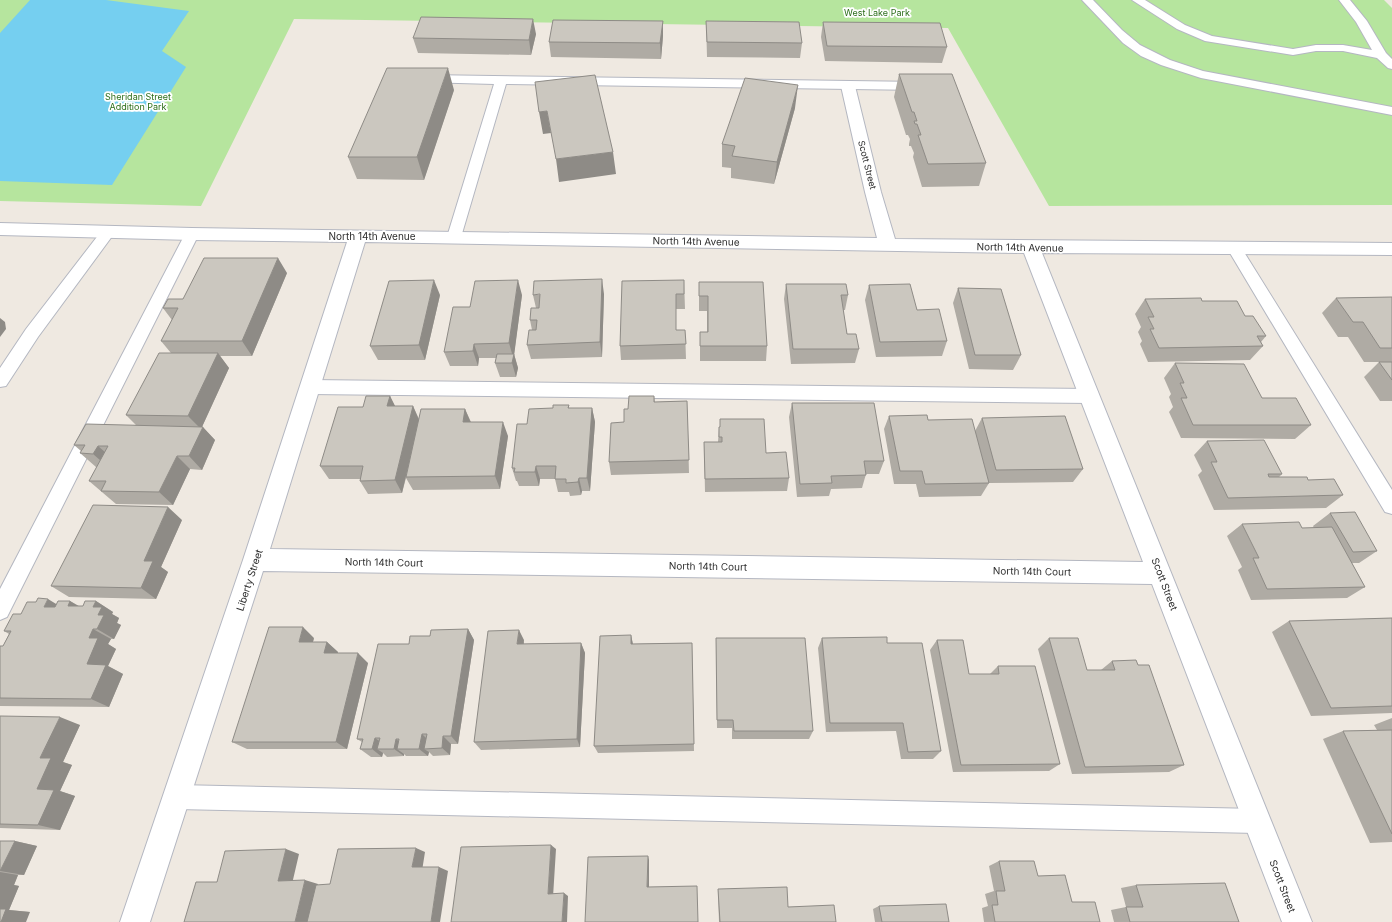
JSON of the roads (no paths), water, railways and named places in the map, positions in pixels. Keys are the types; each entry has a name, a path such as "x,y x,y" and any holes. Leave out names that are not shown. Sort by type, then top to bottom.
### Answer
{"street":[{"name":"Scott Street","path":"848,86 873,192 888,244"},
{"name":"North 14th Avenue","path":"0,229 192,234 454,236 1031,247 1392,249"},
{"name":"Liberty Street","path":"135,922 255,560 358,236"},
{"name":"Scott Street","path":"1031,247 1297,922"},
{"name":"North 14th Court","path":"255,560 1160,573"}],"lane":[{"path":"1087,0 1111,25 1135,45 1153,58 1174,66 1201,74 1392,111"},
{"path":"1137,0 1181,27 1210,38 1293,52 1316,48 1343,48 1381,55"},
{"path":"1344,0 1361,21 1381,55 1392,65"},
{"path":"417,79 934,86"},
{"path":"454,236 501,80"},
{"path":"0,381 32,333 108,232"},
{"path":"0,610 192,234"},
{"path":"1234,248 1392,506"},
{"path":"310,387 1091,396"},
{"path":"177,797 1257,821"}],"water":[{"path":"30,0 106,0 189,11 162,51 186,67 112,185 0,181 0,33"}],"park label":[{"name":"West Lake Park","path":"877,13"},
{"name":"Sheridan Street Addition Park","path":"138,102"}]}
